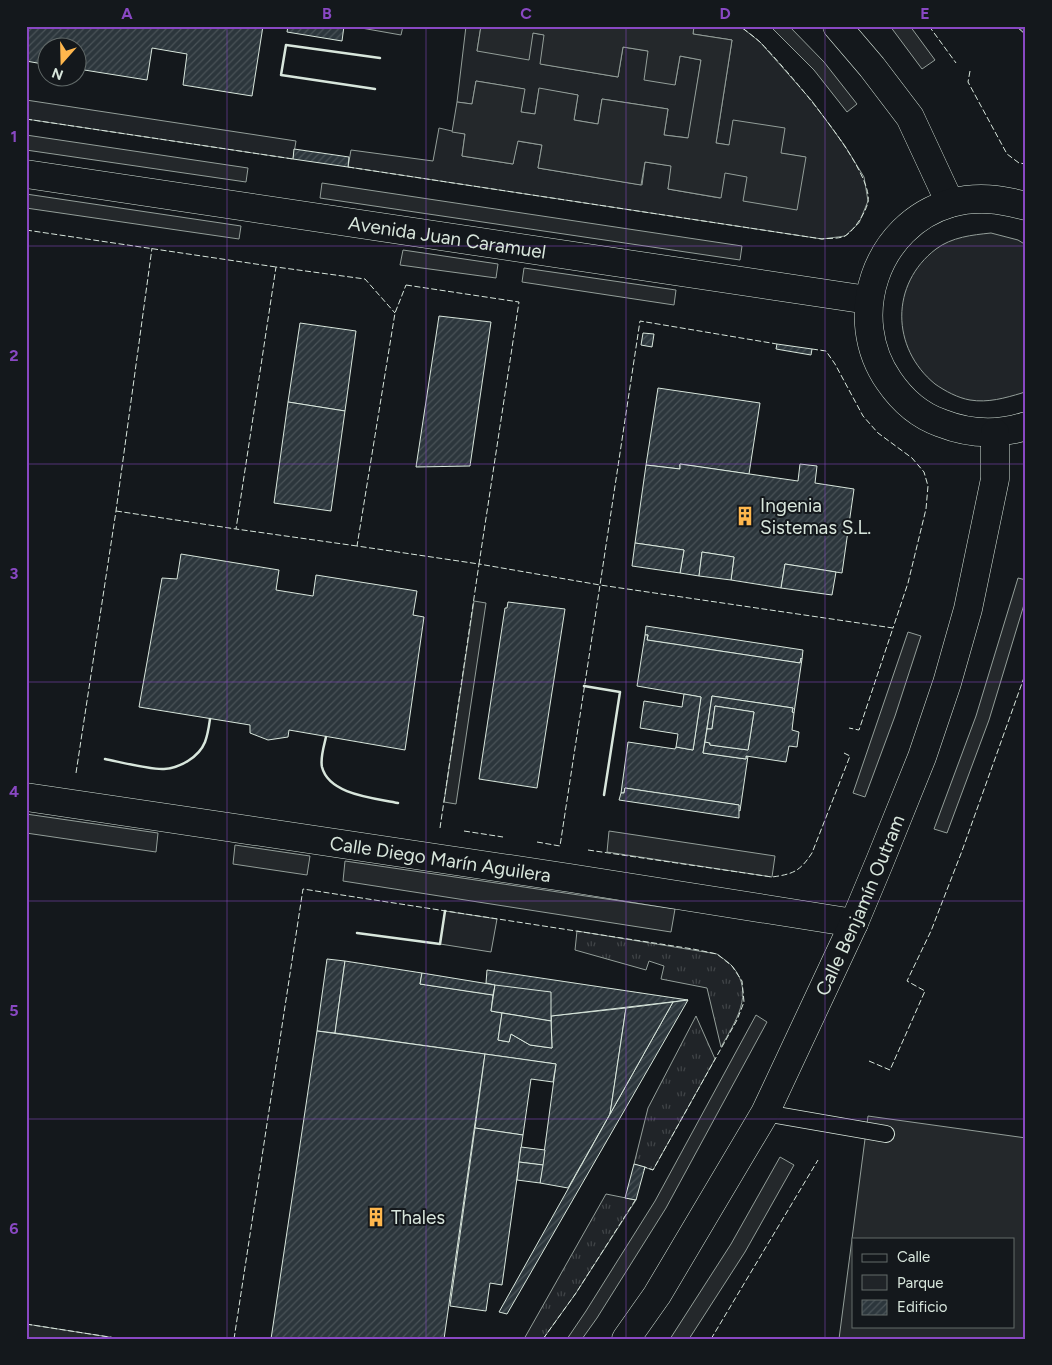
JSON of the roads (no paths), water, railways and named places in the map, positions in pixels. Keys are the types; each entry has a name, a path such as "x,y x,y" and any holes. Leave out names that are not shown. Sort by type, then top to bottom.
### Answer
{"street":[{"path":"836,26 872,67 910,117 950,204"},
{"name":"Avenida Juan Caramuel","path":"26,174 868,300"},
{"path":"1026,206 1002,199 976,198 950,204 930,212 911,224 895,240 882,258 873,278 868,300 869,335 880,368 900,397 928,418 960,431 996,433 1026,426"},
{"name":"Calle Benjamín Outram","path":"626,1339 657,1295 766,1113 854,923 922,757 947,683 968,609 995,479 996,433"},
{"name":"Calle Diego Marín Aguilera","path":"26,797 551,875 854,923"}],"lane":[{"path":"766,1113 886,1134"}],"place":[{"name":"Ingenia Sistemas S.L.","path":"745,516"},
{"name":"Thales","path":"376,1217"}]}
